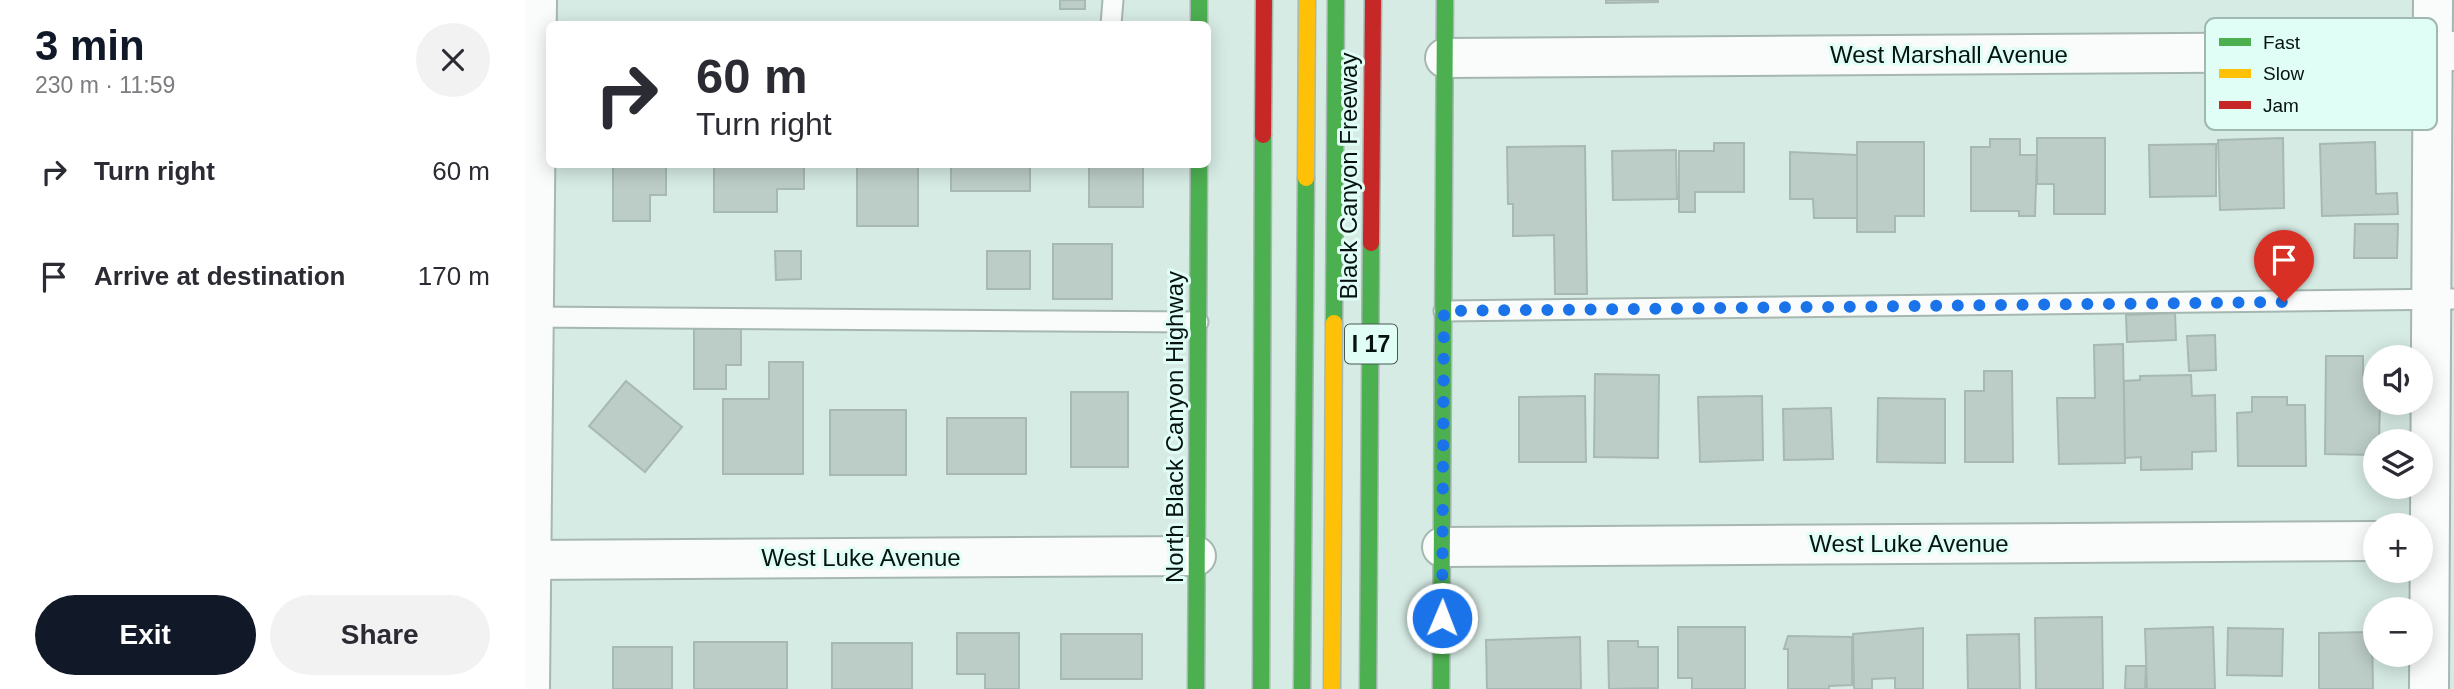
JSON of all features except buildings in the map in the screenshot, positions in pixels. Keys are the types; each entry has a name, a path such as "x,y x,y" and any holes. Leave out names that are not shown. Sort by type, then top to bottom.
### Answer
{"main road":[{"path":"1199,0 1199,21"},
{"path":"1261,689 1264,0"},
{"path":"1302,689 1307,0"},
{"path":"1332,689 1336,0"},
{"name":"Black Canyon Freeway","path":"1368,689 1373,0"},
{"path":"1441,689 1445,0"},
{"name":"North Black Canyon Highway","path":"1196,689 1199,168"}],"street":[{"path":"530,689 530,317 537,0"},
{"path":"2433,0 2437,18"},
{"path":"2429,689 2442,299 2443,51 2437,20"},
{"name":"West Marshall Avenue","path":"1445,58 2205,53"},
{"name":"West Luke Avenue","path":"1442,547 2363,541"},
{"name":"West Luke Avenue","path":"529,560 1196,556"}],"lane":[{"path":"1111,21 1113,0"},
{"path":"1444,311 2442,299"},
{"path":"530,317 1198,322"}],"traffic: fast":[{"path":"1199,0 1199,21"},
{"path":"1334,323 1336,0"},
{"path":"1441,689 1445,0"},
{"path":"1261,689 1263,135"},
{"path":"1196,689 1199,168"},
{"path":"1302,689 1306,178"},
{"path":"1368,689 1371,243"}],"traffic: slow":[{"path":"1306,178 1307,0"},
{"path":"1332,689 1334,323"}],"traffic: jam":[{"path":"1263,135 1264,0"},
{"path":"1371,243 1373,0"}],"route":[{"path":"1442,618 1444,311 2284,302"}]}
